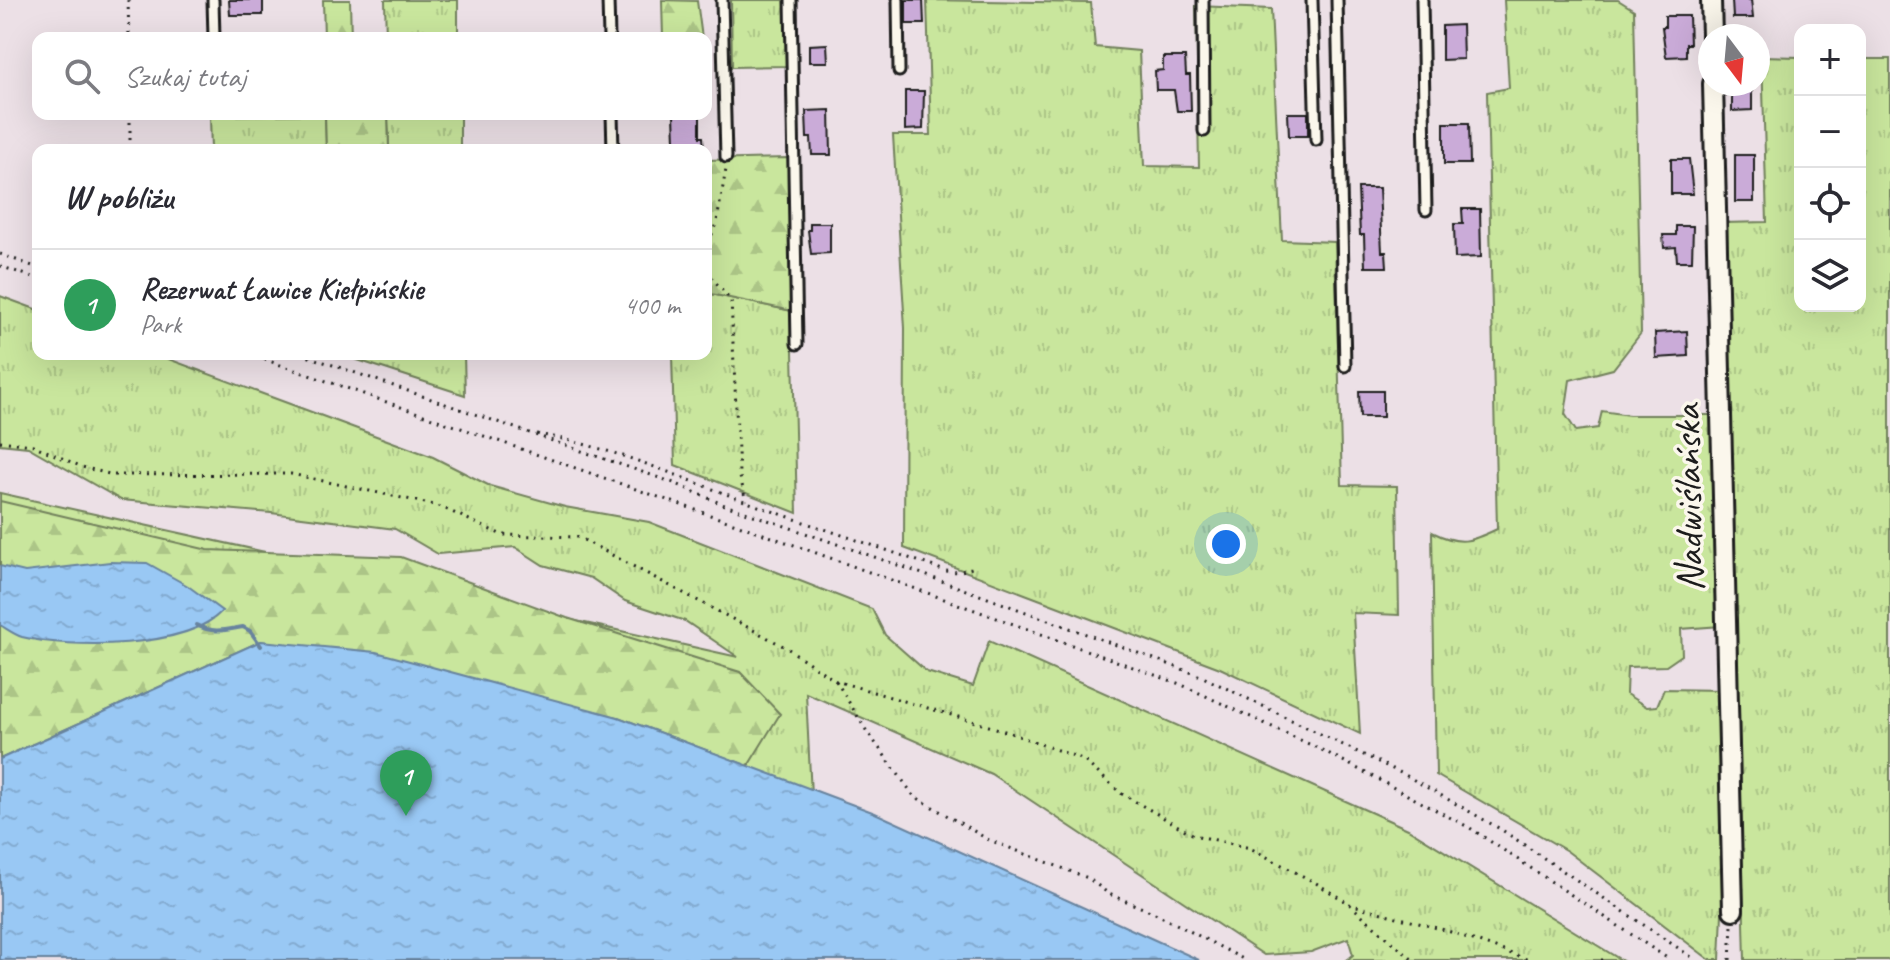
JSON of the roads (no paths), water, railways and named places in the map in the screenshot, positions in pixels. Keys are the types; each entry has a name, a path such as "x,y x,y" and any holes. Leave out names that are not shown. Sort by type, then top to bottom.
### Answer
{"street":[{"path":"1711,0 1712,24"},
{"name":"Nadwiślańska","path":"1713,96 1733,910"}],"lane":[{"path":"213,0 214,32"},
{"path":"608,0 609,32"},
{"path":"722,0 726,157"},
{"path":"791,0 797,344"},
{"path":"898,0 899,71"},
{"path":"1203,0 1204,131"},
{"path":"1312,0 1316,140"},
{"path":"1337,0 1345,366"},
{"path":"1422,0 1426,210"},
{"path":"612,120 613,144"}],"water":[{"path":"110,562 147,563 188,586 222,611 205,624 183,633 127,643 43,641 19,636 0,625 0,566 25,572"},
{"path":"261,641 376,652 618,717 875,813 1199,960 0,960 0,759"}],"waterway":[{"path":"196,625 214,630 243,627 261,646"}],"place":[{"name":"Rezerwat Ławice Kiełpińskie","path":"406,816"}]}
